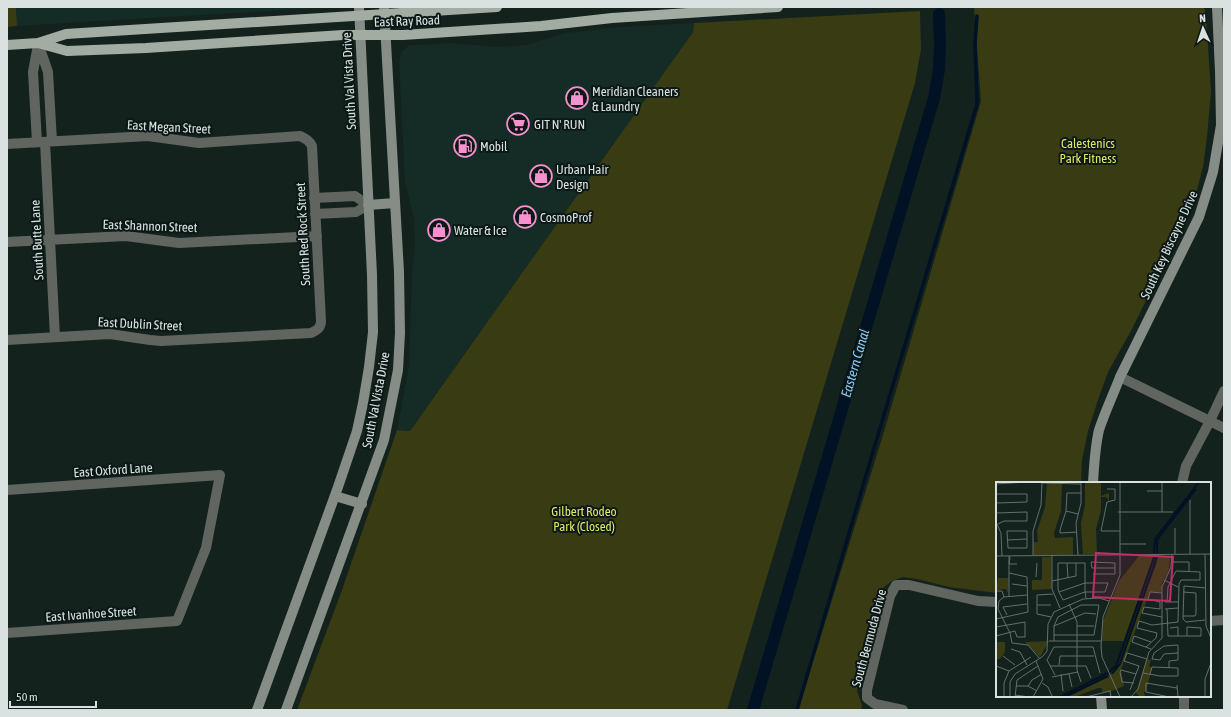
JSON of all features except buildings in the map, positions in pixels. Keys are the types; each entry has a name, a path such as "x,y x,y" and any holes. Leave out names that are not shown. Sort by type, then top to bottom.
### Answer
{"main road":[{"name":"East Ray Road","path":"7,44 38,43 66,34 360,12 497,7"},
{"name":"East Ray Road","path":"38,43 67,51 193,45 343,35 403,35 541,26 612,18 653,11 778,7"},
{"name":"South Key Biscayne Drive","path":"1093,482 1099,431 1109,404 1120,377 1199,217 1213,172 1221,126 1222,90 1217,7"},
{"name":"South Val Vista Drive","path":"286,710 384,440 398,370 400,333 399,272 385,11"},
{"name":"South Val Vista Drive","path":"257,710 335,496 357,431 369,368 372,332 372,275 360,12"},
{"path":"368,205 395,204"},
{"path":"335,496 362,504"},
{"path":"1101,697 1102,710"}],"street":[{"name":"South Butte Lane","path":"38,43 33,72 45,142"},
{"name":"South Butte Lane","path":"38,43 48,72 45,142 55,337"},
{"name":"East Megan Street","path":"7,144 148,136 199,143 300,136 306,139"},
{"name":"South Red Rock Street","path":"306,139 312,146 321,321 321,326 318,330"},
{"path":"314,198 355,196 368,205 356,212 315,214"},
{"name":"East Shannon Street","path":"7,242 126,236 179,242 316,236"},
{"name":"East Dublin Street","path":"7,340 110,334 161,341 310,333 318,330"},
{"path":"1120,377 1224,428"},
{"path":"1182,482 1186,466 1224,391"},
{"name":"East Oxford Lane","path":"7,490 220,475 206,548 177,621"},
{"name":"South Bermuda Drive","path":"903,710 875,704 867,698 867,690 890,596 896,585 909,585 978,601 996,602"},
{"path":"1211,621 1224,620"},
{"name":"East Ivanhoe Street","path":"7,632 177,621"},
{"path":"1184,697 1184,710"}],"shaded area":[{"path":"16,7 337,7 17,26"},
{"path":"694,23 693,32 410,431 397,430 409,366 412,271 415,242 414,218 405,182 399,61 402,51 408,46 413,45 452,43 499,47 526,45 565,33 619,27"}],"green space":[{"path":"7,7 16,7 17,26 7,27"},
{"name":"Calestenics Park Fitness","path":"1204,7 1206,16 1211,92 1203,167 1190,210 1132,329 1108,372 1088,431 1082,460 1081,482 996,482 996,593 949,587 903,577 892,581 884,587 860,672 857,691 862,705 861,710 798,710 883,435 981,101 974,8"},
{"name":"Gilbert Rodeo Park (Closed)","path":"920,11 921,49 915,83 727,710 297,710 342,590 397,430 410,431 693,32 694,23"}],"waterway":[{"name":"Eastern Canal","path":"753,710 934,98 939,69 939,14"},
{"path":"797,710 977,104 975,43 977,16"}],"place":[{"name":"Meridian Cleaners & Laundry","path":"577,98"},
{"name":"GIT N' RUN","path":"518,124"},
{"name":"Mobil","path":"465,146"},
{"name":"Urban Hair Design","path":"541,176"},
{"name":"CosmoProf","path":"525,217"},
{"name":"Water & Ice","path":"439,230"}]}
